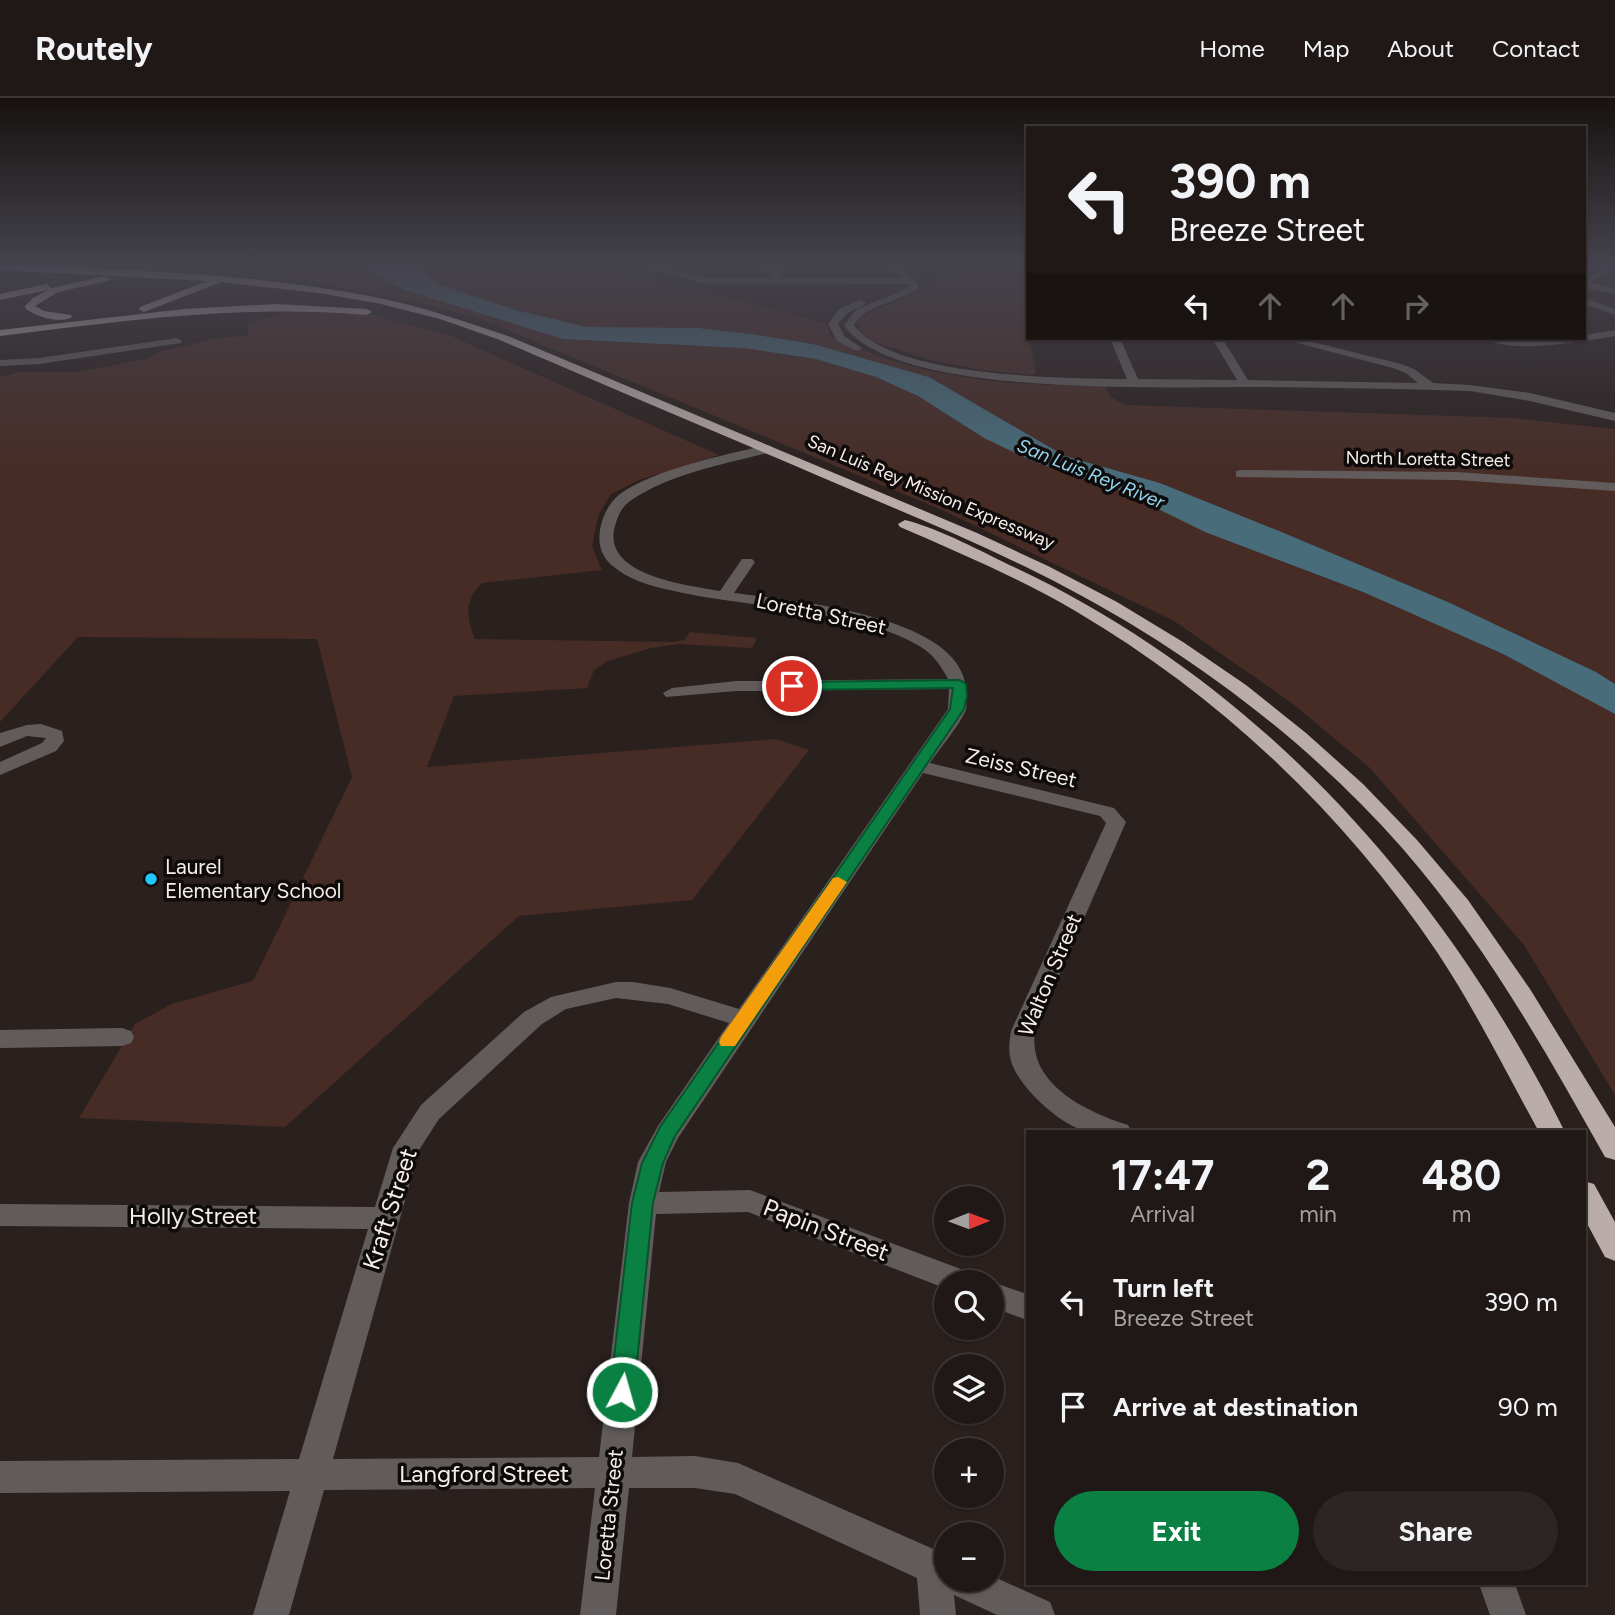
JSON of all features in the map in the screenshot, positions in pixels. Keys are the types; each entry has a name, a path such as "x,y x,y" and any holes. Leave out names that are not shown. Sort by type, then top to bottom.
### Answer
{"highway":[{"path":"460,333 465,334"},
{"path":"461,333 645,412"},
{"name":"San Luis Rey Mission Expressway","path":"490,333 1032,562 1099,597 1207,664 1292,729 1345,778 1400,834 1460,904 1511,976 1615,1150"},
{"name":"San Luis Rey Mission Expressway","path":"719,444 938,538 1035,583 1128,636 1238,717 1278,752 1350,825 1433,929 1473,990 1551,1130"},
{"path":"1586,1196 1615,1249"}],"street":[{"path":"836,333 858,349 969,378 1018,383 1429,386 1493,390 1615,417"},
{"path":"1586,337 1615,333"},
{"path":"1116,340 1134,382"},
{"path":"1218,340 1245,384"},
{"path":"1292,340 1397,366 1410,371 1429,386"},
{"path":"1504,340 1534,344 1563,340"},
{"path":"0,363 39,361 177,341"},
{"name":"Loretta Street","path":"598,1615 643,1203 652,1163 667,1133 957,709 961,696 960,684 953,668 941,654 897,629 864,619 642,577 612,559 607,551 606,540 615,507 630,494 654,482 766,449"},
{"name":"North Loretta Street","path":"1241,474 1497,477 1615,487"},
{"path":"725,594 747,562"},
{"path":"672,693 736,686 960,684"},
{"path":"0,741 16,732 32,729 45,730 55,735 55,741 49,747 0,769"},
{"name":"Zeiss Street","path":"918,766 1107,812 1113,816"},
{"name":"Walton Street","path":"1113,816 1116,822 1023,1031 1020,1049 1027,1071 1039,1087 1080,1118 1113,1130"},
{"name":"Kraft Street","path":"271,1615 406,1148 430,1112 533,1018 559,1003 616,990 633,990 670,996 744,1019"},
{"path":"0,1040 122,1037"},
{"name":"Papin Street","path":"643,1203 750,1201 934,1272"},
{"name":"Holly Street","path":"0,1215 386,1218"},
{"path":"1004,1298 1026,1307"},
{"name":"Langford Street","path":"0,1477 695,1472 738,1479 934,1568"},
{"path":"1497,1585 1508,1615"},
{"path":"939,1615 944,1592"},
{"name":"Langford Street","path":"987,1592 1037,1615"}],"shaded area":[{"path":"248,333 441,333 719,455 639,480 611,494 598,516 592,547 602,570 482,583 472,596 468,610 470,624 475,639 673,642 684,640 690,632 757,638 752,648 678,644 651,648 608,661 594,670 587,688 454,696 427,767 776,739 809,750 692,900 519,916 285,1127 79,1118 135,1024 172,1004 253,981 352,777 317,639 78,637 0,722 0,377 21,372 77,372 146,359 159,352 216,338 248,336"},
{"path":"514,333 543,333 563,339 744,348 816,359 876,377 918,396 984,438 1117,489 1205,532 1363,592 1503,654 1609,709 1615,714 1615,1095 1524,945 1370,768 1293,704 1174,621 942,510"},
{"path":"740,333 829,333 862,350 895,362 964,377 1034,384 1105,386 1110,397 1126,405 1513,418 1615,429 1615,684 1596,672 1448,602 1284,533 1160,483 1065,456 929,377 813,344"},
{"path":"862,333 1026,333 1036,375 980,370 926,359 869,340"}],"water":[{"name":"San Luis Rey River","path":"543,333 740,333 813,344 929,377 1065,456 1160,483 1284,533 1448,602 1596,672 1615,684 1615,714 1503,654 1363,592 1205,532 1117,489 1032,461 984,438 918,396 876,377 816,359 744,348 563,339"}],"slow traffic":[{"path":"728,1042 838,882"}],"place":[{"name":"Laurel Elementary School","path":"151,879"}],"route":[{"path":"622,1392 643,1203 652,1163 667,1133 957,709 961,696 960,684 792,686"}]}
